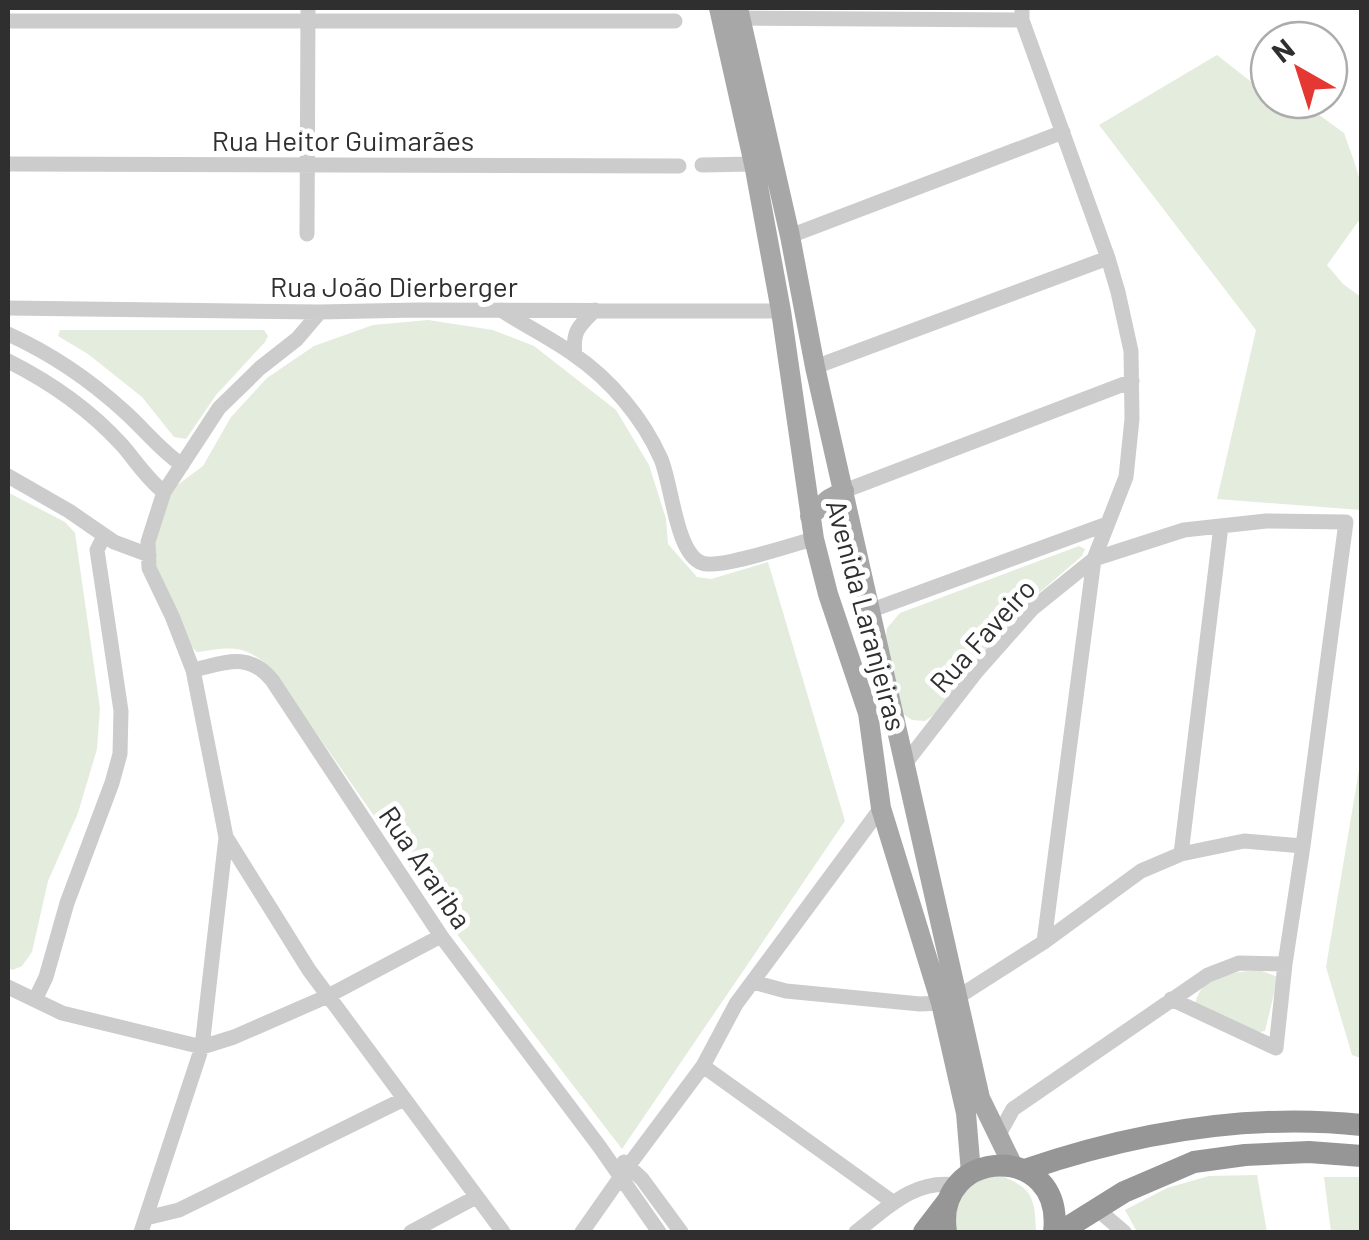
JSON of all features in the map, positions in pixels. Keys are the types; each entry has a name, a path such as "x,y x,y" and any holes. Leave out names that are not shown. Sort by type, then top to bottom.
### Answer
{"highway":[{"path":"924,1232 958,1187 991,1165 1019,1168 1118,1142 1214,1126 1288,1120 1362,1125"},
{"path":"1019,1168 1041,1182 1052,1198 1057,1232 1124,1192 1194,1162 1309,1152 1362,1156"},
{"path":"946,1232 944,1220 958,1187"}],"main road":[{"name":"Avenida Laranjeiras","path":"730,13 781,310 814,539 868,714 881,808 984,1107 1019,1168"},
{"name":"Avenida Laranjeiras","path":"730,13 790,236 815,367 872,610 950,1000 966,1113 958,1187"},
{"path":"810,516 829,498 844,491"},
{"path":"828,594 841,613 849,617 872,610"}],"street":[{"path":"730,13 1022,14 1108,258 1131,351 1132,419 1126,477 1094,559 1044,942"},
{"path":"8,21 308,14 676,21"},
{"path":"307,234 308,14"},
{"path":"790,236 1063,132"},
{"name":"Rua Heitor Guimarães","path":"8,164 679,166"},
{"path":"702,165 754,164"},
{"path":"815,367 1108,258"},
{"name":"Rua João Dierberger","path":"8,308 320,312 781,310"},
{"path":"501,310 575,355 617,392 661,458 681,537 688,553 703,564 722,563 814,539"},
{"path":"575,355 573,342 578,326 595,310"},
{"path":"143,1225 202,1047 226,837 193,670 149,568 148,542 164,492 220,408 260,368 297,339 320,312"},
{"path":"8,334 88,382 129,415 165,454 182,465"},
{"path":"8,362 84,409 164,492"},
{"path":"844,491 1132,381"},
{"path":"8,476 104,536 149,555"},
{"name":"Rua Faveiro","path":"904,765 977,671 1032,609 1094,559 1184,530 1266,521 1346,522 1303,846"},
{"path":"872,610 1108,524"},
{"path":"1181,854 1221,526"},
{"path":"35,1000 120,754 121,711 97,550 104,536"},
{"name":"Rua Arariba","path":"193,670 238,660 264,671 441,936 598,1146 624,1172 658,1232"},
{"path":"582,1232 703,1066 736,1004 881,808"},
{"path":"226,837 308,970 503,1232"},
{"path":"753,982 786,991 920,1004 950,1000 1044,942 1142,872 1181,854 1244,840 1303,846 1276,1048 1171,1000"},
{"path":"8,986 62,1013 202,1047 328,996 441,936"},
{"path":"998,1136 1014,1109 1208,974 1239,964 1285,964"},
{"path":"703,1066 894,1203"},
{"path":"143,1225 404,1099"},
{"path":"984,1107 1014,1109"},
{"name":"Rua Arariba","path":"624,1172 642,1179 681,1232"},
{"path":"856,1232 920,1187 938,1183 958,1187"},
{"path":"411,1232 476,1197"},
{"path":"1098,1210 1124,1232"}],"green space":[{"path":"1217,55 1249,80 1249,120 1326,120 1344,133 1361,184 1360,219 1327,265 1361,297 1361,510 1217,499 1256,330 1099,125"},
{"path":"428,320 493,330 534,346 616,410 649,465 666,519 668,544 697,577 711,579 768,562 845,821 622,1149 456,933 272,670 254,655 237,649 197,652 187,643 157,575 153,551 172,489 203,466 231,417 267,378 314,346 373,325"},
{"path":"60,330 264,330 268,336 216,395 186,439 174,437 142,397 88,354 58,336"},
{"path":"9,493 65,522 75,533 100,708 97,749 78,813 48,881 32,952 22,966 13,970 8,968"},
{"path":"1079,546 1085,549 1082,556 1026,604 935,714 925,721 912,720 900,712 885,642 887,628 900,613"},
{"path":"1361,758 1361,1058 1352,1055 1326,967"},
{"path":"1259,970 1278,977 1265,1031 1255,1033 1195,1005 1198,994 1211,981 1228,974"},
{"path":"996,1173 1029,1194 1036,1232 954,1232 962,1193 973,1182"},
{"path":"1257,1175 1267,1232 1137,1232 1125,1210 1167,1188 1209,1176"},
{"path":"1324,1177 1361,1177 1361,1232 1331,1232"}]}
